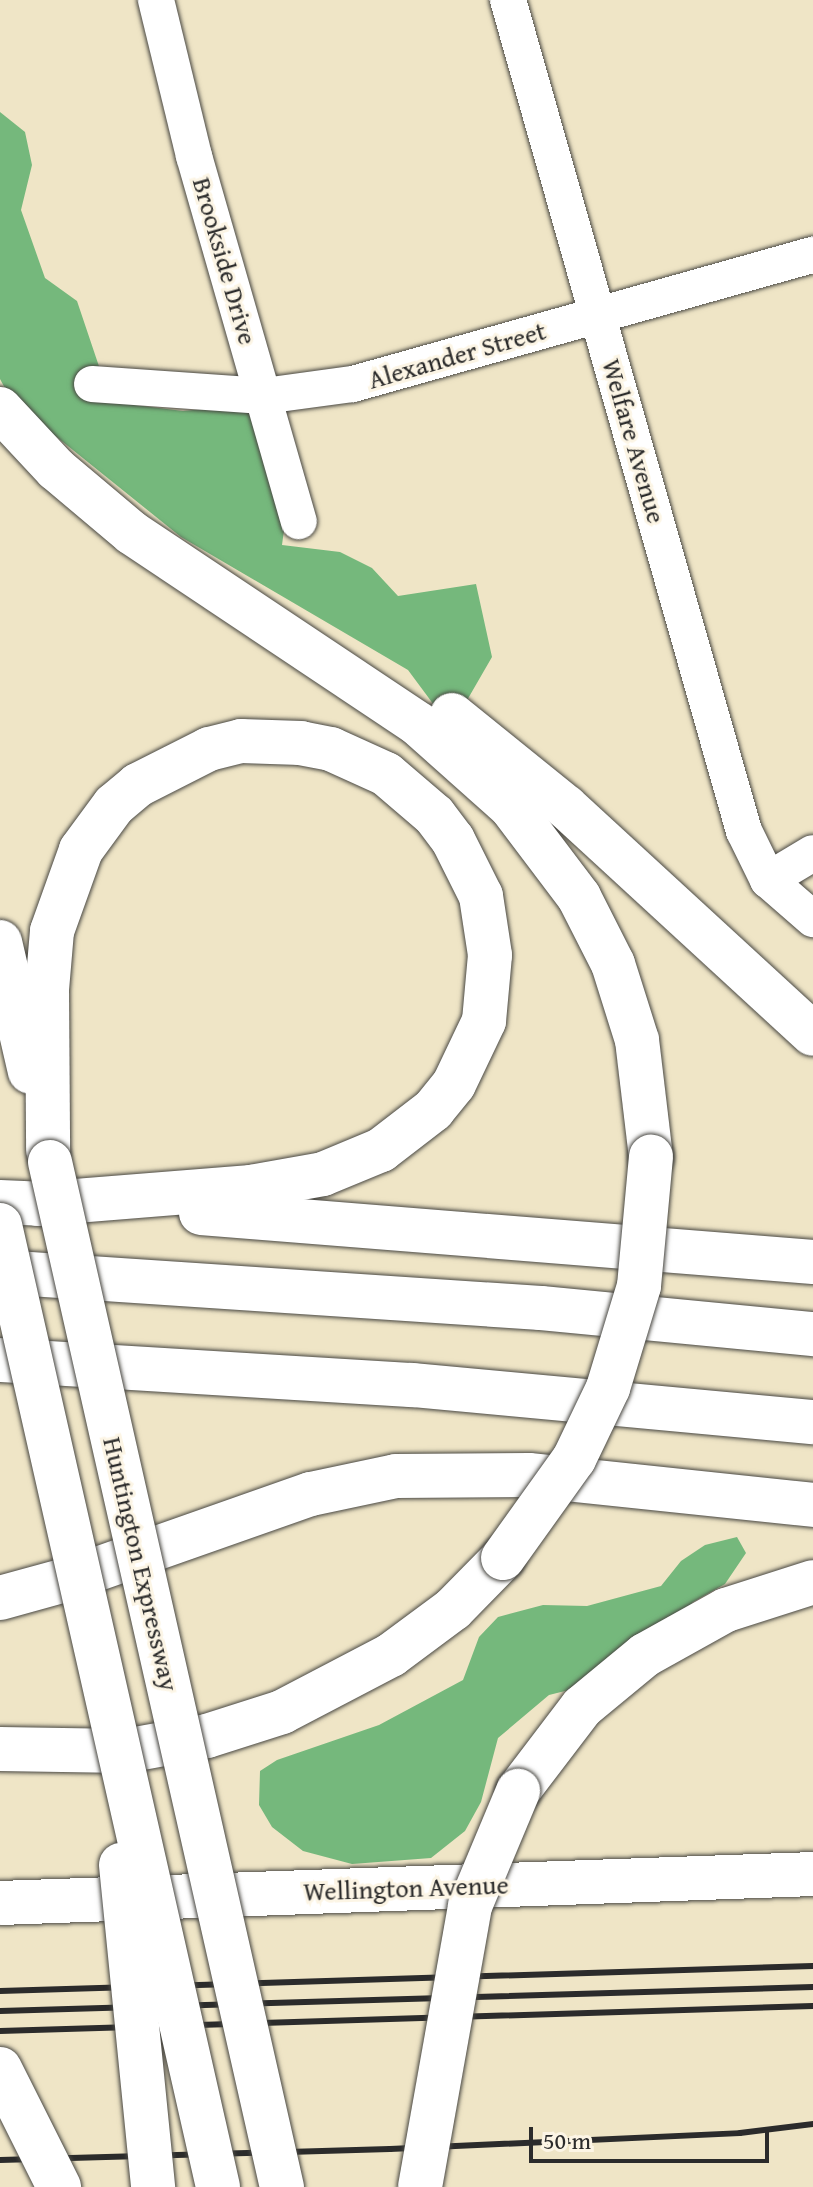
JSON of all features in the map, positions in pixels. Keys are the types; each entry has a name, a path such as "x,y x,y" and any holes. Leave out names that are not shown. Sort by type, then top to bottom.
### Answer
{"main road":[{"path":"0,409 56,469 132,533 418,724 487,781 536,836 579,897 626,999 645,1077 651,1157 639,1286 608,1388 574,1459 503,1558 453,1609 402,1648 282,1712 207,1736 125,1751 0,1749"},
{"path":"132,533 299,618 465,725 566,807 813,1034"},
{"path":"19,1203 251,1187 323,1174 381,1150 433,1110 454,1084 484,1021 490,955 481,896 453,840 434,815 386,774 301,743 241,741 209,749 138,785 114,805 81,850 52,931 47,989 49,1156"},
{"name":"Huntington Expressway","path":"0,942 282,2187"},
{"path":"19,1203 471,1231 813,1262"},
{"path":"0,1225 218,2187"},
{"path":"0,1272 453,1301 813,1334"},
{"path":"0,1360 412,1385 813,1422"},
{"path":"0,1598 69,1579 311,1494 396,1476 529,1475 813,1505"},
{"path":"420,2187 470,1906 518,1791 582,1707 645,1655 726,1610 813,1582"},
{"path":"101,1676 153,2187"},
{"name":"Wellington Avenue","path":"0,1903 813,1874"},
{"path":"0,2069 59,2187"}],"street":[{"name":"Brookside Drive","path":"156,0 194,156 299,521"},
{"name":"Welfare Avenue","path":"508,0 744,831 768,880"},
{"name":"Alexander Street","path":"92,384 264,396 353,384 813,255"},
{"path":"813,853 768,880 813,919"}],"green space":[{"path":"0,112 25,132 32,165 21,210 45,278 77,301 111,402 183,411 255,404 286,515 282,545 340,552 372,568 398,596 476,584 492,657 451,728 408,670 181,537 12,401 0,379"},
{"path":"737,1537 746,1553 725,1584 693,1602 669,1629 593,1684 549,1695 498,1738 481,1802 465,1831 431,1858 352,1864 303,1851 272,1827 259,1805 260,1771 277,1760 379,1725 463,1680 479,1637 498,1617 543,1605 587,1606 661,1586 681,1561 705,1545"}],"railway":[{"path":"0,1991 813,1966"},
{"path":"0,2011 813,1987"},
{"path":"0,2031 813,2006"},
{"path":"0,2160 390,2149 740,2133 813,2124"}]}
